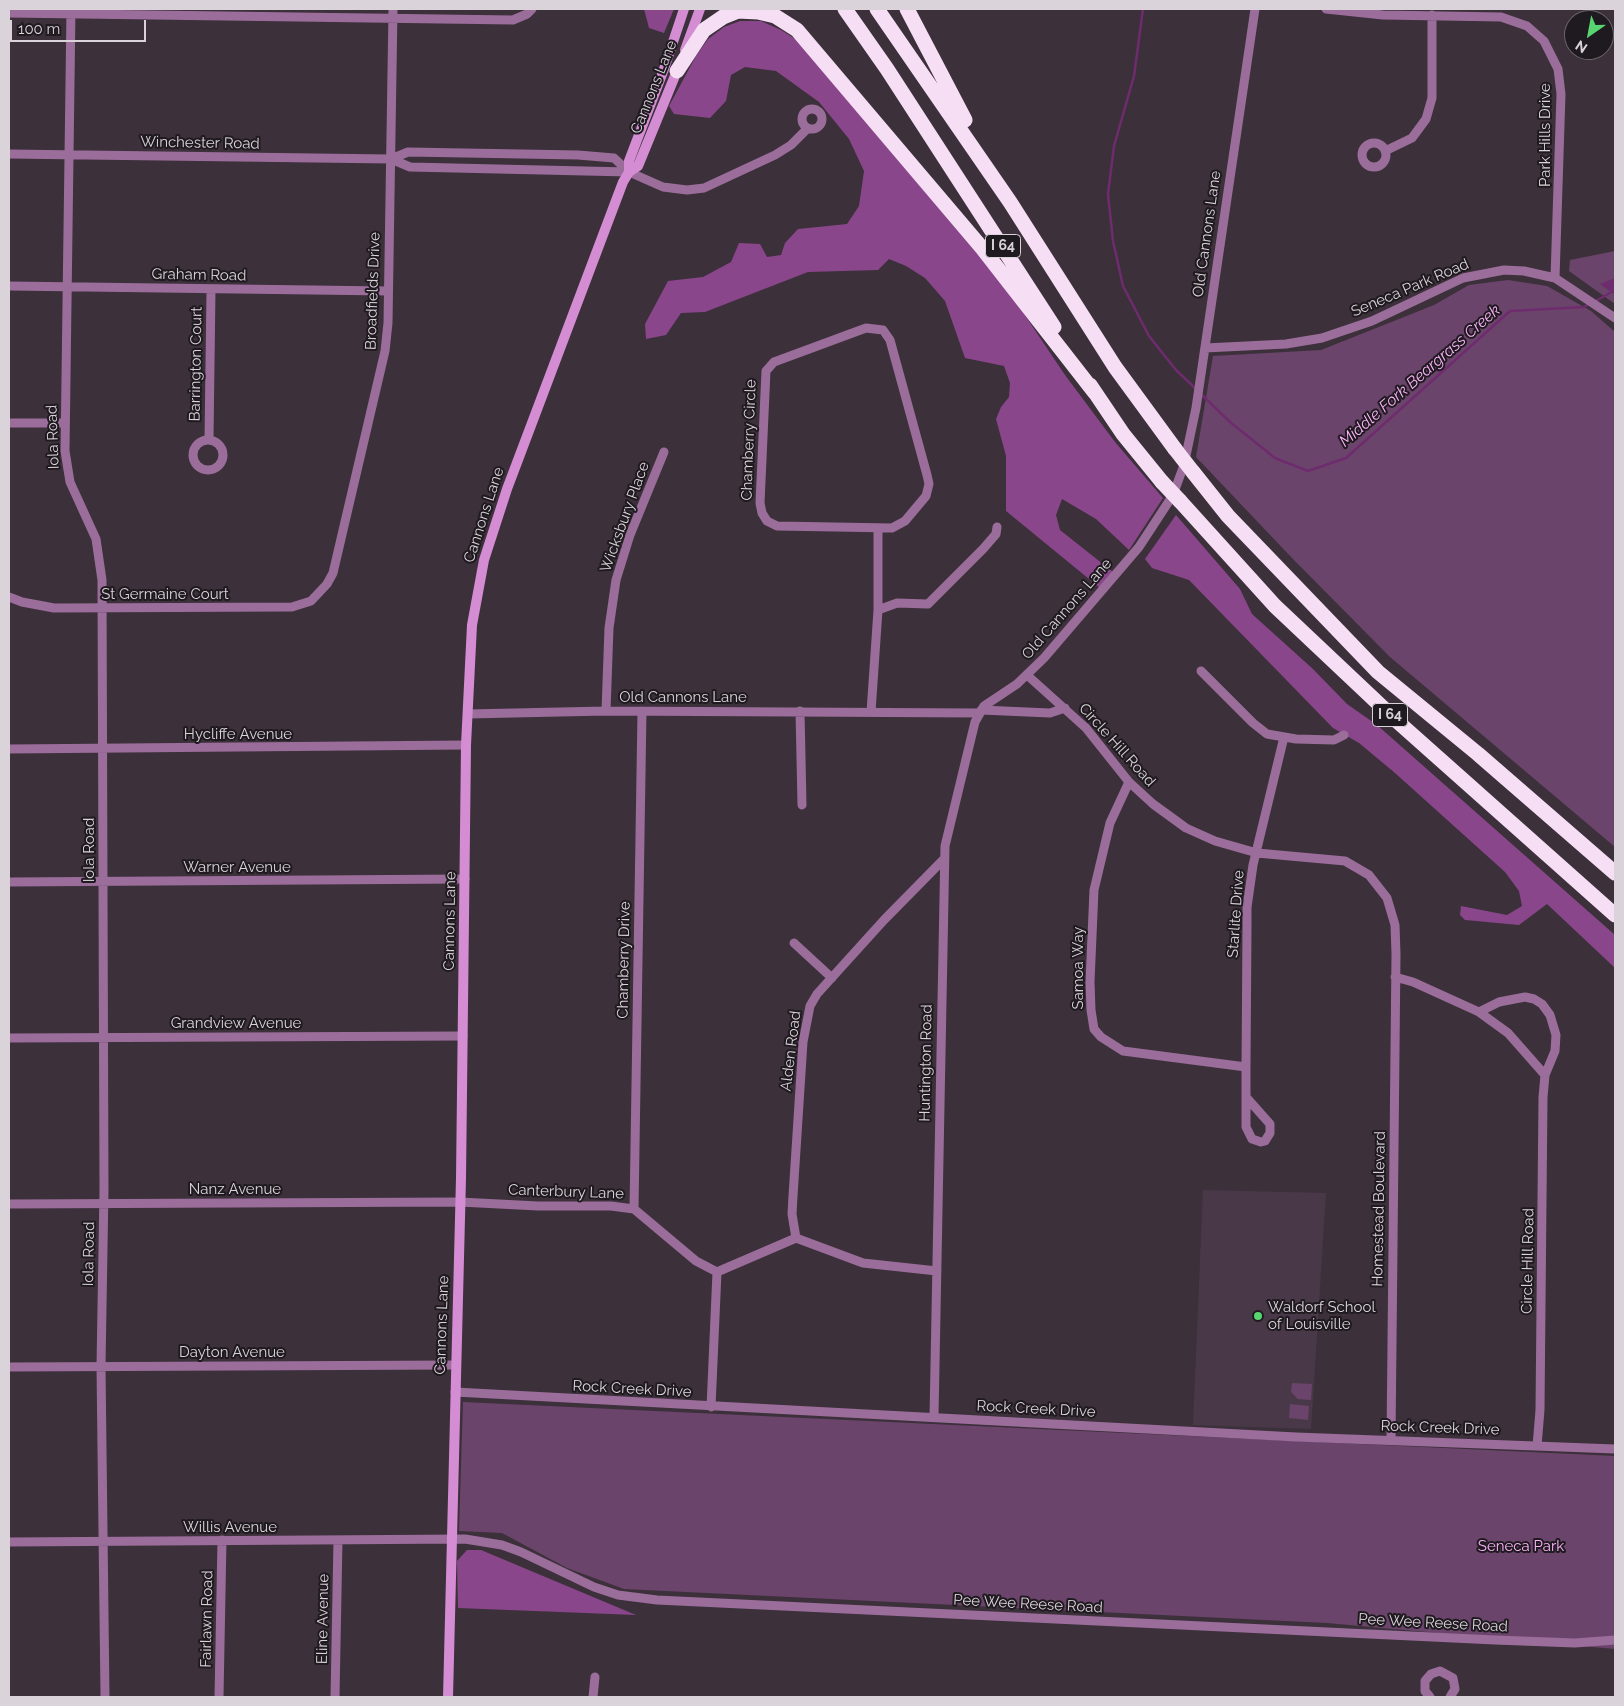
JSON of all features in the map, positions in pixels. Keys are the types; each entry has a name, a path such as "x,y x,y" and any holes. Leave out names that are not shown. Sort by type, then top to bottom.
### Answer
{"highway":[{"path":"779,9 986,254 1095,393"},
{"name":"I 64","path":"845,9 1010,257 1095,393 1123,434 1162,482 1275,606 1398,722 1615,914"},
{"name":"I 64","path":"877,9 1010,202 1115,367 1175,449 1234,523 1378,672 1478,754 1615,873"},
{"path":"907,9 940,75 1010,202"},
{"path":"672,71 704,30 722,17 738,11 758,12 775,16 797,30"}],"main road":[{"name":"Cannons Lane","path":"672,71 684,9"},
{"name":"Cannons Lane","path":"448,1697 460,1202 466,745 472,625 480,577 494,526 629,172 638,166 672,71 700,9"}],"street":[{"name":"Broadfields Drive","path":"319,594 333,573 382,369 388,323 393,9"},
{"path":"9,13 71,11 517,19 532,9"},
{"name":"Old Cannons Lane","path":"468,714 606,711 980,711 984,706 1017,684 1139,547 1168,502 1184,465 1206,348 1255,9"},
{"name":"Park Hills Drive","path":"1326,9 1356,13 1494,17 1519,22 1535,32 1544,41 1555,60 1561,94 1555,278"},
{"name":"Iola Road","path":"71,11 65,423 68,475 91,524 99,552 102,608 104,1203 101,1366 105,1697"},
{"path":"1386,151 1412,138 1426,119 1432,98 1432,15"},
{"name":"Winchester Road","path":"391,159 408,152 614,158 629,172 663,187 687,190 704,188 791,145 808,128"},
{"name":"Winchester Road","path":"9,154 391,159 410,167 629,172"},
{"path":"481,154 482,168"},
{"path":"547,155 547,169"},
{"name":"Seneca Park Road","path":"1206,348 1276,345 1322,338 1372,321 1436,289 1463,278 1488,271 1524,270 1555,278 1613,316"},
{"name":"Graham Road","path":"9,286 388,291"},
{"name":"Barrington Court","path":"209,439 211,290"},
{"name":"Chamberry Circle","path":"871,327 883,330 890,340 929,484 926,496 905,521 892,528 878,528 780,527 767,520 762,514 760,503 764,381 768,366 784,357 850,332 871,327"},
{"path":"9,423 65,423"},
{"name":"Wicksbury Place","path":"606,711 610,628 616,580 630,535 664,452"},
{"path":"878,610 897,603 928,604 983,549 996,534 998,527"},
{"path":"871,712 878,610 878,528"},
{"name":"St Germaine Court","path":"9,597 42,606 102,608 292,607 304,604 319,594"},
{"path":"1202,671 1253,723 1267,734 1334,740 1344,735"},
{"name":"Circle Hill Road","path":"1027,675 1086,728 1129,782 1153,804 1186,828 1215,841 1257,853 1336,859 1354,865 1369,875 1387,898 1393,916 1396,941 1394,977"},
{"path":"980,711 1050,713 1064,708"},
{"name":"Chamberry Drive","path":"634,1209 642,711"},
{"path":"800,711 802,805"},
{"name":"Huntington Road","path":"934,1418 944,859 945,846 974,722 980,711"},
{"name":"Starlite Drive","path":"1246,1097 1270,1124 1270,1133 1265,1141 1256,1141 1248,1134 1246,1127 1246,1097 1246,1067 1247,906 1257,853 1284,737"},
{"name":"Hycliffe Avenue","path":"9,749 466,745"},
{"name":"Samoa Way","path":"1129,782 1110,823 1094,890 1090,982 1094,1029 1100,1037 1112,1046 1123,1050 1246,1067"},
{"name":"Alden Road","path":"796,1238 792,1214 793,1196 803,1042 810,1006 832,978 944,859"},
{"name":"Warner Avenue","path":"9,882 103,883 465,879"},
{"path":"794,943 832,978"},
{"path":"1394,977 1413,982 1479,1012 1508,1033 1545,1076"},
{"name":"Homestead Boulevard","path":"1391,1440 1394,977"},
{"name":"Circle Hill Road","path":"1479,1012 1500,1002 1526,997 1542,1004 1550,1015 1556,1035 1555,1051 1545,1076 1543,1097 1540,1410 1537,1446"},
{"name":"Grandview Avenue","path":"9,1038 463,1036"},
{"name":"Canterbury Lane","path":"460,1202 538,1206 611,1206 634,1209 696,1261 717,1272"},
{"name":"Nanz Avenue","path":"9,1204 460,1202"},
{"path":"711,1407 717,1272 796,1238 863,1262 937,1271"},
{"name":"Dayton Avenue","path":"9,1367 456,1365"},
{"name":"Rock Creek Drive","path":"456,1392 934,1418 1615,1449"},
{"name":"Willis Avenue","path":"9,1542 452,1538"},
{"name":"Pee Wee Reese Road","path":"452,1538 502,1545 594,1588 618,1595 657,1600 1495,1640 1574,1643 1615,1640"},
{"name":"Fairlawn Road","path":"219,1697 222,1540"},
{"name":"Eline Avenue","path":"335,1697 338,1540"},
{"path":"1430,1697 1425,1691 1425,1681 1431,1674 1440,1671 1453,1678 1455,1689 1450,1697"},
{"path":"593,1697 595,1677"}],"shaded area":[{"path":"644,9 674,9 664,33 649,28"},
{"path":"740,21 761,21 797,40 1006,287 1065,375 1115,442 1163,498 1129,550 1096,519 1062,499 1056,515 1060,530 1113,572 1100,588 1006,511 1006,456 996,419 1001,407 1009,397 1010,383 1004,366 965,358 945,301 925,278 906,266 889,259 878,270 808,272 705,312 681,313 666,335 646,339 645,324 668,281 703,277 731,262 739,243 760,244 767,257 781,255 785,243 798,229 847,224 859,206 864,171 849,139 819,102 776,71 745,67 731,75 726,101 710,118 674,114 669,106 696,56 708,39 724,27"},
{"path":"1615,278 1615,295 1600,284"},
{"path":"1176,515 1240,589 1252,614 1313,669 1347,704 1377,725 1615,935 1615,968 1547,904 1519,925 1465,920 1460,915 1461,906 1507,915 1522,906 1519,891 1505,872 1395,773 1359,743 1333,728 1189,580 1152,568 1145,559"},
{"name":"Waldorf School of Louisville","path":"1203,1190 1326,1193 1311,1429 1193,1425"},
{"path":"467,1550 481,1550 636,1615 458,1608 457,1561"}],"green space":[{"path":"1615,251 1615,304 1569,271 1570,260"},
{"path":"1508,280 1547,286 1591,311 1615,332 1615,847 1390,657 1196,457 1213,356 1321,350 1434,305 1469,285"},
{"path":"1292,1383 1312,1384 1311,1400 1298,1399 1291,1392"},
{"name":"Seneca Park","path":"463,1402 1615,1456 1615,1649 1327,1623 624,1589 567,1568 502,1533 459,1531"},
{"path":"1290,1404 1309,1406 1308,1420 1289,1418"}],"waterway":[{"name":"Middle Fork Beargrass Creek","path":"1143,9 1134,76 1114,146 1108,194 1113,241 1123,286 1149,336 1176,370 1197,390"},
{"name":"Middle Fork Beargrass Creek","path":"1594,302 1615,290"},
{"name":"Middle Fork Beargrass Creek","path":"1201,394 1230,422 1275,458 1308,471 1346,458 1510,311 1584,307 1589,304"}],"place":[{"name":"Waldorf School of Louisville","path":"1258,1316"}]}
